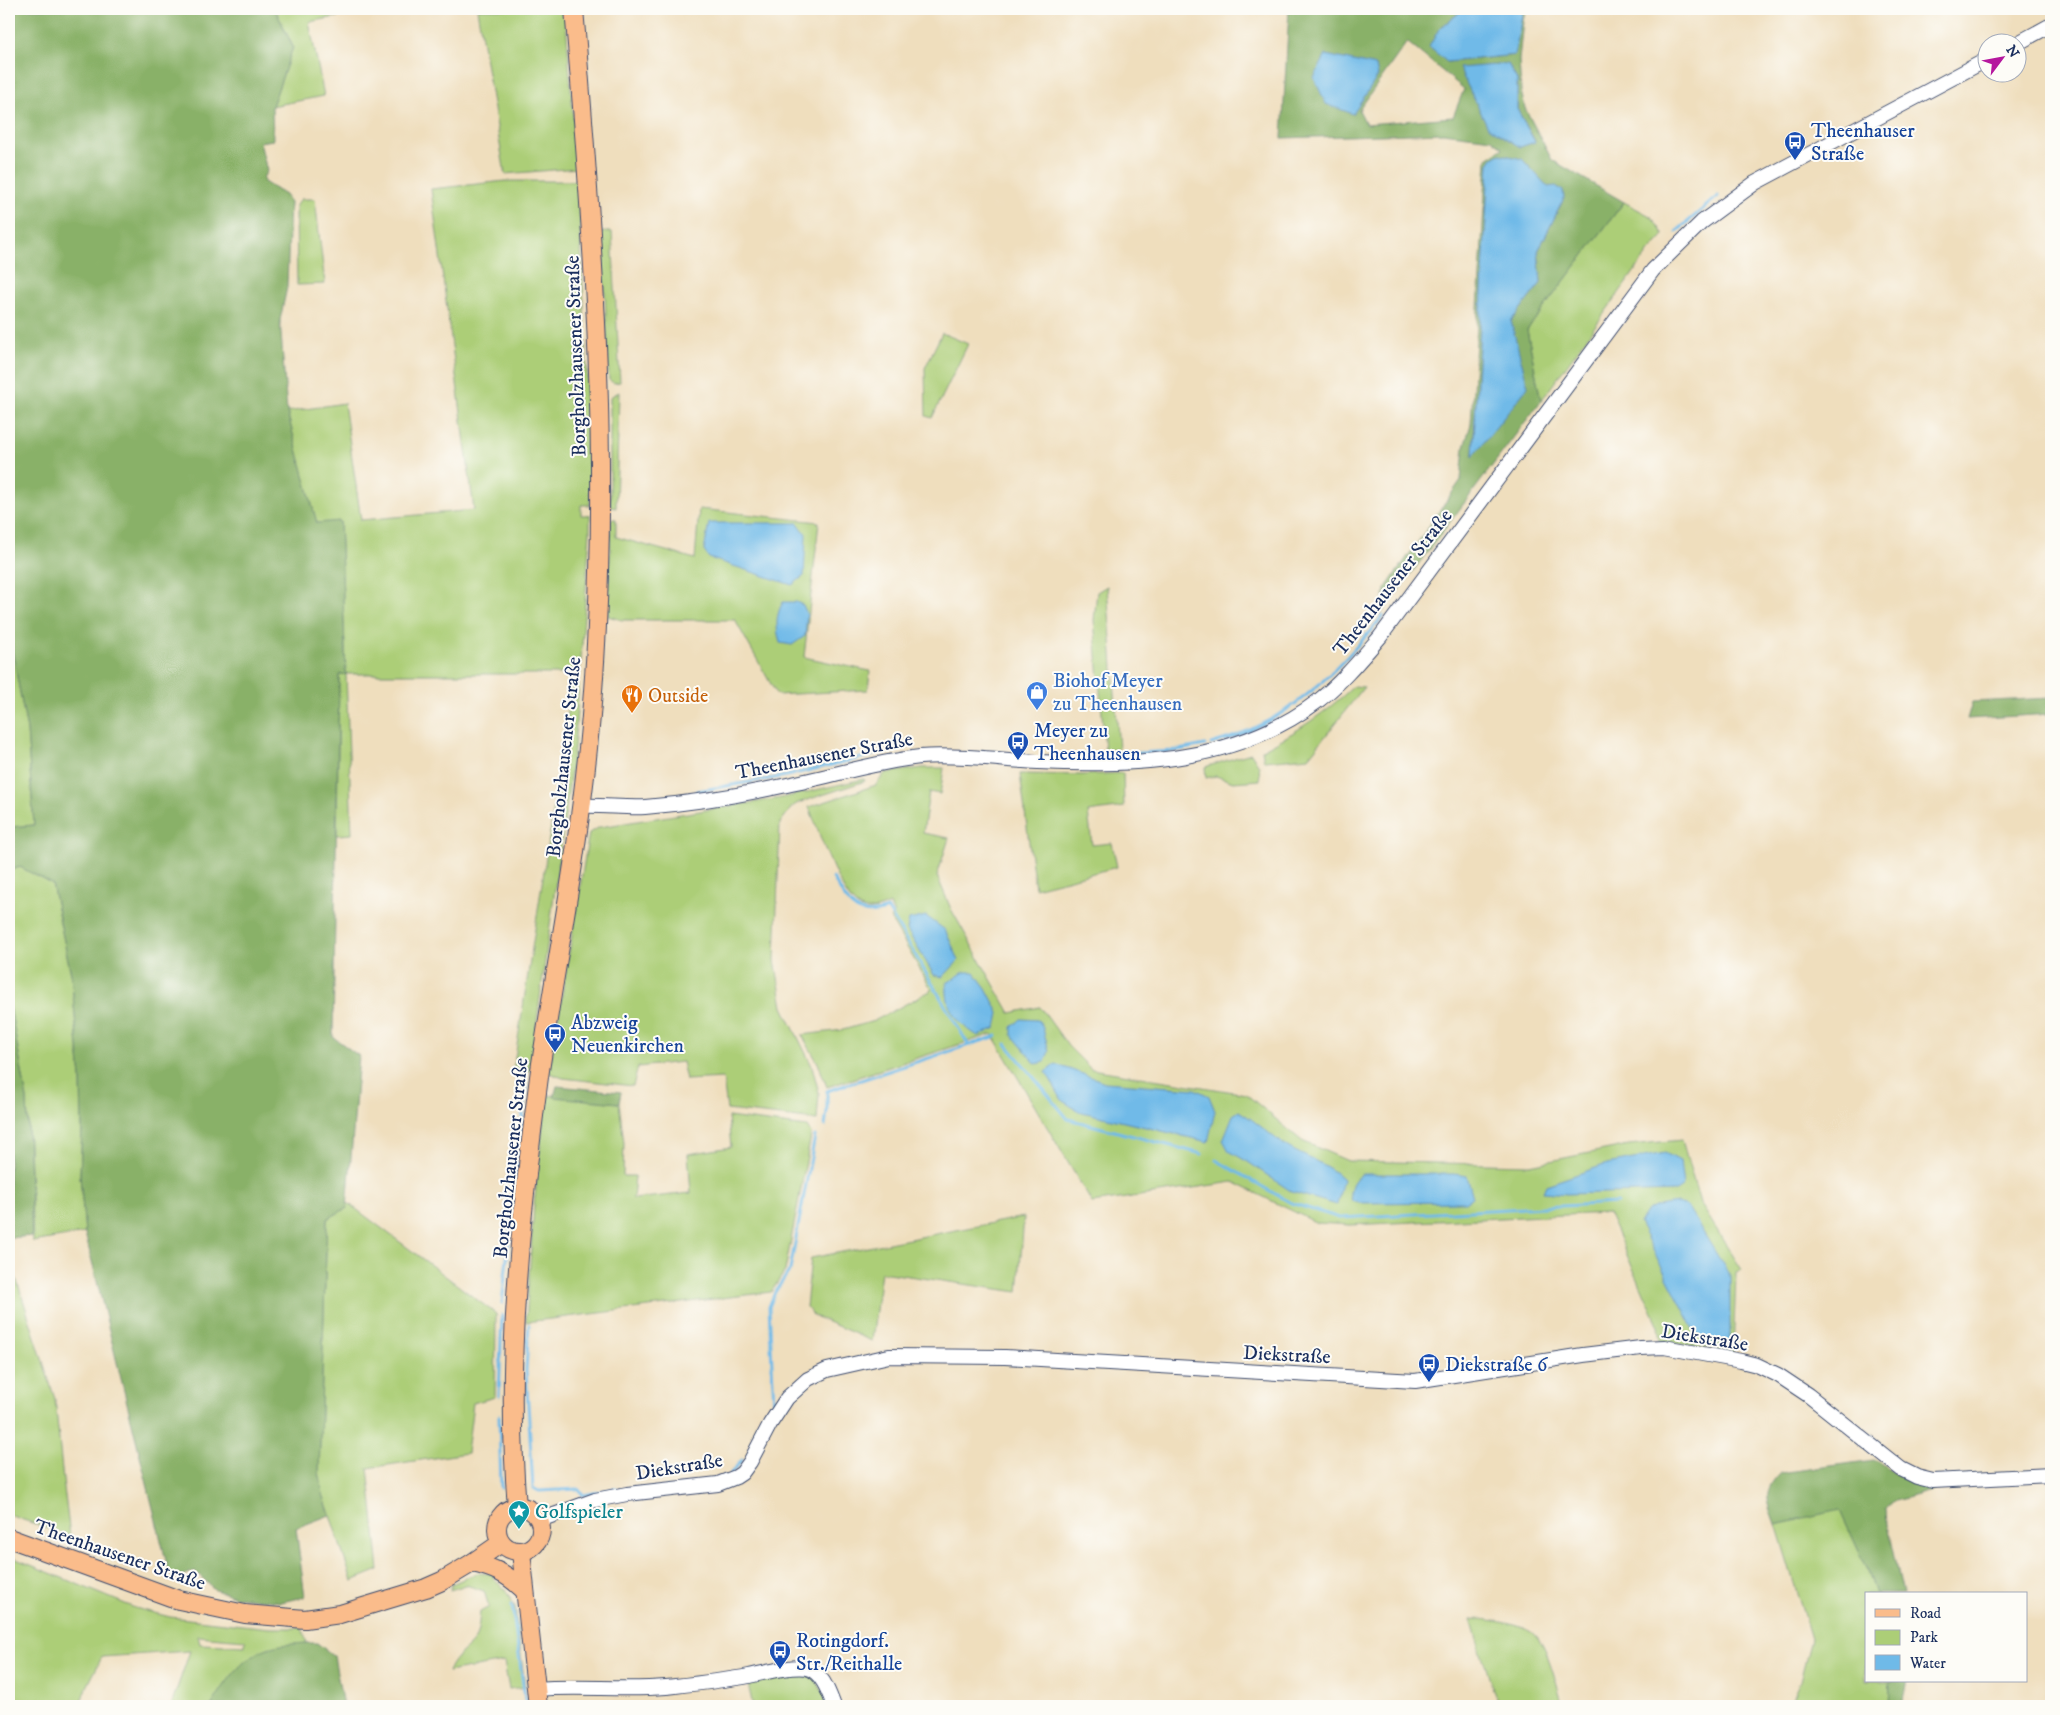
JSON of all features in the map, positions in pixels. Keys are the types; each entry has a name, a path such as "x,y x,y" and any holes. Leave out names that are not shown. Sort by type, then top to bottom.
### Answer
{"main road":[{"name":"Borgholzhausener Straße","path":"517,1507 513,1397 515,1320 522,1223 539,1078 581,806 594,678 601,529 600,399 588,183 574,9"},
{"path":"517,1507 530,1510 540,1520 542,1527 539,1541 534,1547 520,1552 513,1551 501,1542 497,1532 499,1520 506,1511 517,1507"},
{"name":"Theenhausener Straße","path":"9,1538 179,1600 270,1618 305,1619 340,1614 442,1582 501,1542"},
{"path":"520,1552 538,1706"},
{"path":"472,1563 492,1567 500,1571 524,1590"}],"street":[{"path":"2028,38 2051,25"},
{"name":"Theenhausener Straße","path":"581,806 643,807 689,802 787,786 887,762 922,757 1097,764 1172,759 1217,750 1250,739 1280,725 1317,701 1338,683 1351,671 1380,637 1653,270 1678,243 1702,222 1755,183 1978,64"},
{"name":"Diekstraße","path":"540,1520 596,1500 627,1494 718,1484 736,1477 742,1473 750,1462 770,1424 787,1398 799,1386 808,1379 828,1370 889,1356 1005,1357 1415,1381 1583,1355 1664,1347 1741,1361 1778,1376 1808,1395 1901,1469 1917,1477 1933,1481 2051,1475"},
{"path":"536,1689 562,1687 618,1689 665,1687 746,1677 800,1667 812,1670 824,1682 834,1706"}],"green space":[{"path":"9,9 16,9 12,60 9,60"},
{"path":"16,9 275,9 293,47 272,106 273,140 260,142 267,171 263,178 264,182 285,195 290,202 287,287 280,320 287,412 317,523 340,521 346,674 339,675 333,1037 359,1056 347,1208 327,1219 319,1472 323,1494 330,1515 296,1528 305,1597 281,1602 237,1597 215,1590 195,1571 180,1577 169,1573 85,1233 80,1175 82,1128 81,1077 71,974 52,884 20,867 9,871 9,821 11,827 34,825 27,730 9,634 9,110"},
{"path":"275,9 380,9 309,22 324,96 272,106 293,47"},
{"path":"477,9 565,9 577,168 505,174"},
{"path":"1289,9 1464,9 1439,29 1447,62 1514,55 1523,9 1526,9 1519,60 1521,91 1525,108 1552,160 1624,202 1527,330 1541,401 1380,615 1385,589 1461,480 1464,447 1471,424 1487,159 1503,148 1492,139 1443,133 1282,138","holes":["1407,42 1464,89 1453,117 1366,124 1359,110","1508,64 1517,80 1517,109 1535,141 1520,146","1522,159 1548,188 1564,198 1538,251 1541,283 1511,321 1473,455 1489,164"]},
{"path":"505,181 578,181 588,391 590,505 581,505 581,515 590,515 590,532 580,674 346,674 340,522 317,524 287,412 344,403 361,520 474,510 431,189"},
{"path":"301,199 315,199 325,284 297,285 296,205"},
{"path":"1624,202 1652,217 1664,235 1650,250 1541,401 1527,330"},
{"path":"602,232 612,232 620,382 614,383 609,380"},
{"path":"942,333 968,344 932,418 926,416 925,368"},
{"path":"619,392 616,508 610,507 610,397"},
{"path":"699,509 819,522 804,657 870,671 868,690 777,695 735,620 622,620 608,616 611,519 616,519 616,537 695,559"},
{"path":"1107,586 1119,749 1105,750 1094,620 1097,592"},
{"path":"9,634 27,730 34,825 10,827 9,821"},
{"path":"346,674 352,834 337,835 339,675"},
{"path":"570,685 579,685 574,749 530,1071 513,1071 563,748"},
{"path":"1354,686 1364,687 1309,757 1264,761 1262,750 1310,721"},
{"path":"2051,698 2051,714 1967,719 1972,702"},
{"path":"1251,753 1259,766 1260,780 1233,782 1216,776 1206,778 1205,767"},
{"path":"922,768 944,768 940,794 929,792 923,833 949,838 937,876 951,909 1010,1013 1040,1007 1068,1046 1091,1069 1246,1094 1302,1141 1348,1161 1530,1165 1629,1145 1682,1140 1700,1203 1742,1270 1736,1273 1733,1354 1711,1348 1661,1342 1659,1326 1608,1213 1350,1225 1317,1223 1233,1182 1092,1203 992,1034 827,1087 818,1063 802,1035 843,1030 874,1021 932,990 890,918 894,915 890,904 867,910 860,908 852,902 830,862 809,807 876,785 885,773"},
{"path":"1123,773 1124,807 1088,812 1092,845 1112,843 1117,867 1035,888 1020,774 1081,775"},
{"path":"864,779 865,781 798,803 792,807 780,823 775,960 783,1007 812,1066 819,1093 817,1120 727,1110 723,1078 686,1080 682,1062 638,1067 633,1086 563,1078 549,1073 589,833 600,827 781,798"},
{"path":"20,867 52,884 71,974 81,1077 82,1128 80,1175 85,1233 33,1242 27,1099 9,1001 9,871"},
{"path":"9,1001 27,1099 32,1236 9,1238"},
{"path":"557,1086 621,1092 619,1103 554,1097"},
{"path":"546,1095 619,1103 624,1143 623,1176 635,1176 633,1199 691,1193 688,1154 731,1147 728,1117 807,1127 811,1133 810,1141 785,1271 771,1292 526,1322 534,1205"},
{"path":"348,1203 496,1314 495,1397 473,1403 467,1453 368,1468 379,1570 352,1581 323,1494 319,1472 327,1219 347,1208"},
{"path":"1024,1217 1018,1292 881,1272 872,1341 814,1316 806,1307 811,1258"},
{"path":"9,1256 55,1399 70,1536 9,1515"},
{"path":"1874,1460 1902,1477 1933,1487 1935,1490 1895,1501 1887,1508 1888,1525 1903,1592 1875,1592 1840,1510 1776,1524 1769,1503 1768,1492 1770,1486 1780,1473"},
{"path":"1840,1509 1875,1592 1865,1592 1865,1682 1890,1682 1889,1706 1789,1706 1800,1682 1811,1639 1776,1524"},
{"path":"9,1556 135,1608 170,1617 269,1628 302,1628 307,1643 268,1648 234,1673 211,1706 171,1706 190,1651 102,1657 84,1693 80,1706 9,1706","holes":["198,1636 245,1640 245,1646 200,1644"]},
{"path":"477,1573 494,1574 493,1579 505,1589 515,1607 525,1687 509,1689 504,1662 448,1672 454,1660 476,1637 480,1612 489,1607 484,1591 466,1585 450,1590 452,1584"},
{"path":"1480,1619 1521,1627 1532,1632 1538,1638 1547,1656 1563,1706 1498,1706 1471,1620"},
{"path":"317,1643 334,1656 343,1706 211,1706 235,1672 258,1652 287,1644"},
{"path":"798,1671 816,1679 830,1706 753,1706 747,1680"},
{"path":"1890,1682 1907,1682 1903,1699 1905,1706 1889,1706"}],"water":[{"path":"1464,9 1523,9 1515,55 1447,62 1429,47 1439,29"},
{"path":"1326,55 1376,66 1378,76 1353,114 1326,104 1314,78"},
{"path":"1508,64 1517,80 1517,109 1535,142 1520,147 1488,127 1459,68"},
{"path":"1500,154 1522,159 1548,187 1556,186 1563,191 1564,198 1538,251 1541,283 1511,321 1528,387 1473,456 1489,164 1493,158"},
{"path":"709,523 798,523 806,534 804,576 792,585 709,558 704,551"},
{"path":"783,602 796,602 803,605 807,614 805,636 792,645 780,643 777,617"},
{"path":"926,916 945,930 959,960 943,977 934,975 907,930 909,920"},
{"path":"964,972 974,972 986,988 999,1013 996,1028 978,1036 958,1020 950,1008 948,1000 947,983"},
{"path":"1021,1019 1038,1020 1042,1025 1049,1051 1045,1062 1036,1064 1012,1035 1012,1027"},
{"path":"1055,1064 1105,1082 1195,1089 1209,1096 1215,1111 1208,1142 1078,1111 1062,1100 1046,1072"},
{"path":"1239,1111 1286,1146 1337,1173 1343,1179 1337,1205 1292,1192 1229,1151 1223,1140 1233,1115"},
{"path":"1665,1153 1680,1161 1683,1186 1676,1191 1567,1194 1543,1192 1546,1185 1607,1164"},
{"path":"1361,1174 1454,1174 1467,1176 1473,1197 1466,1202 1359,1203 1352,1201 1351,1189 1355,1180"},
{"path":"1678,1203 1687,1206 1730,1276 1730,1342 1713,1343 1696,1333 1639,1223 1651,1209"}],"waterway":[{"path":"1676,232 1718,196"},
{"path":"1211,744 1239,735 1287,710 1327,677 1383,616"},
{"path":"1104,755 1173,751 1205,745"},
{"path":"697,791 786,776 873,755"},
{"path":"833,878 848,902 860,911 868,913 888,909 968,1044"},
{"path":"825,1126 827,1091 997,1036"},
{"path":"1006,1044 1068,1119 1202,1154"},
{"path":"502,1303 526,1086"},
{"path":"774,1404 769,1307 775,1292 790,1270 815,1136"},
{"path":"1216,1160 1291,1203 1340,1218 1617,1203"},
{"path":"499,1396 502,1315"},
{"path":"529,1325 526,1370 533,1488 539,1491 578,1489 583,1495 616,1489"},
{"path":"499,1416 501,1488"},
{"path":"731,1473 742,1460"},
{"path":"512,1605 526,1706"}],"place":[{"name":"Theenhauser Straße","path":"1795,161"},
{"name":"Biohof Meyer zu Theenhausen","path":"1037,711"},
{"name":"Outside","path":"632,714"},
{"name":"Meyer zu Theenhausen","path":"1018,761"},
{"name":"Abzweig Neuenkirchen","path":"555,1053"},
{"name":"Diekstraße 6","path":"1429,1383"},
{"name":"Golfspieler","path":"519,1530"},
{"name":"Rotingdorf. Str./Reithalle","path":"780,1670"}]}
